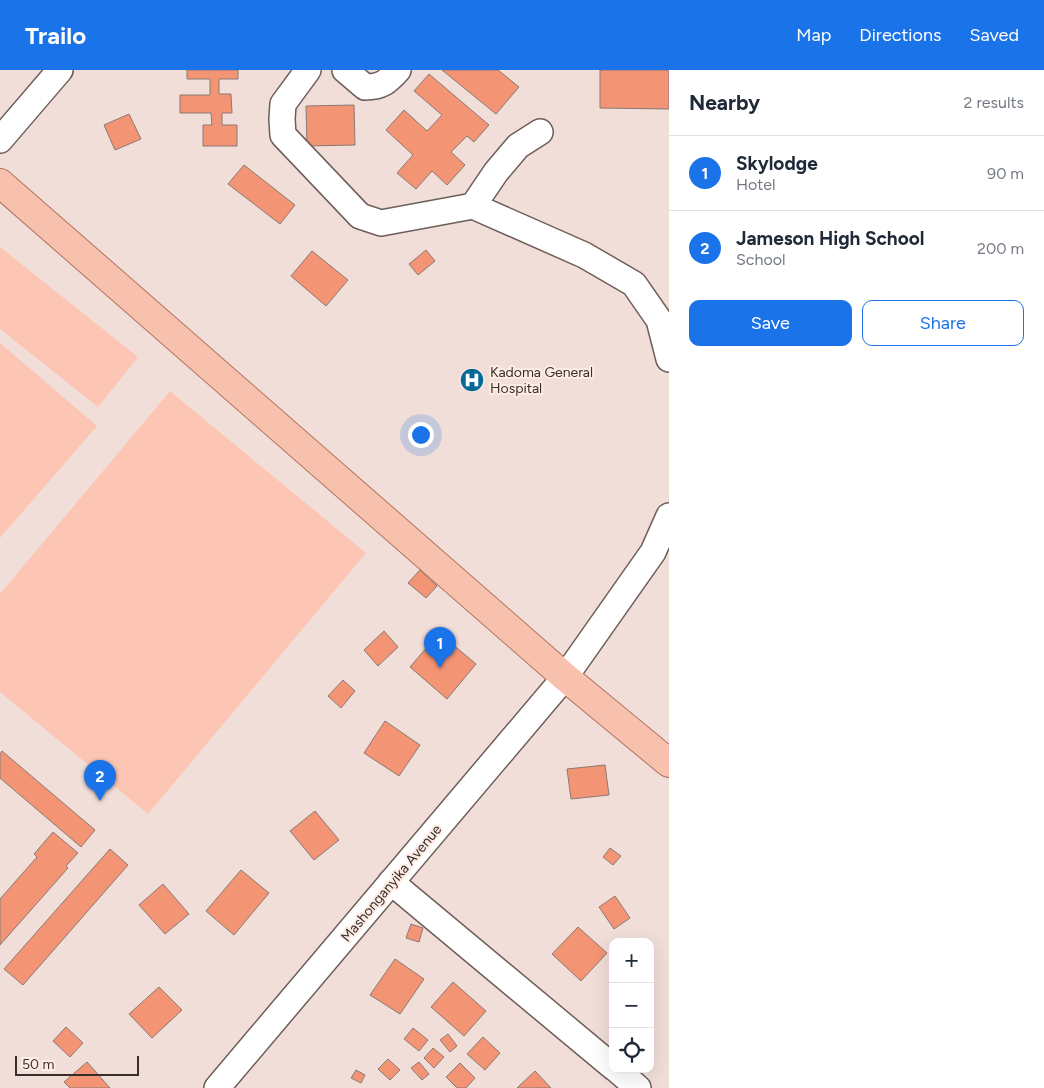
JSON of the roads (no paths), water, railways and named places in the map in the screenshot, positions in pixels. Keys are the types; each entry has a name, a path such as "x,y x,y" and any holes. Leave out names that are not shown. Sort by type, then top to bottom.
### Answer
{"main road":[{"path":"0,183 565,677 669,763"}],"street":[{"path":"0,140 60,70"},
{"path":"308,70 283,104 283,135 360,216 381,223 473,206 584,255 634,284 659,320 669,359"},
{"path":"345,70 365,87 376,87 388,81 398,70"},
{"path":"473,206 496,172 518,146 540,132"},
{"name":"Mashonganyika Avenue","path":"219,1087 565,677 653,552 669,516"},
{"path":"391,882 609,1064"},
{"path":"620,1073 638,1088"}],"place":[{"name":"Kadoma General Hospital","path":"472,380"},
{"name":"Skylodge","path":"440,668"},
{"name":"Jameson High School","path":"100,801"}]}
